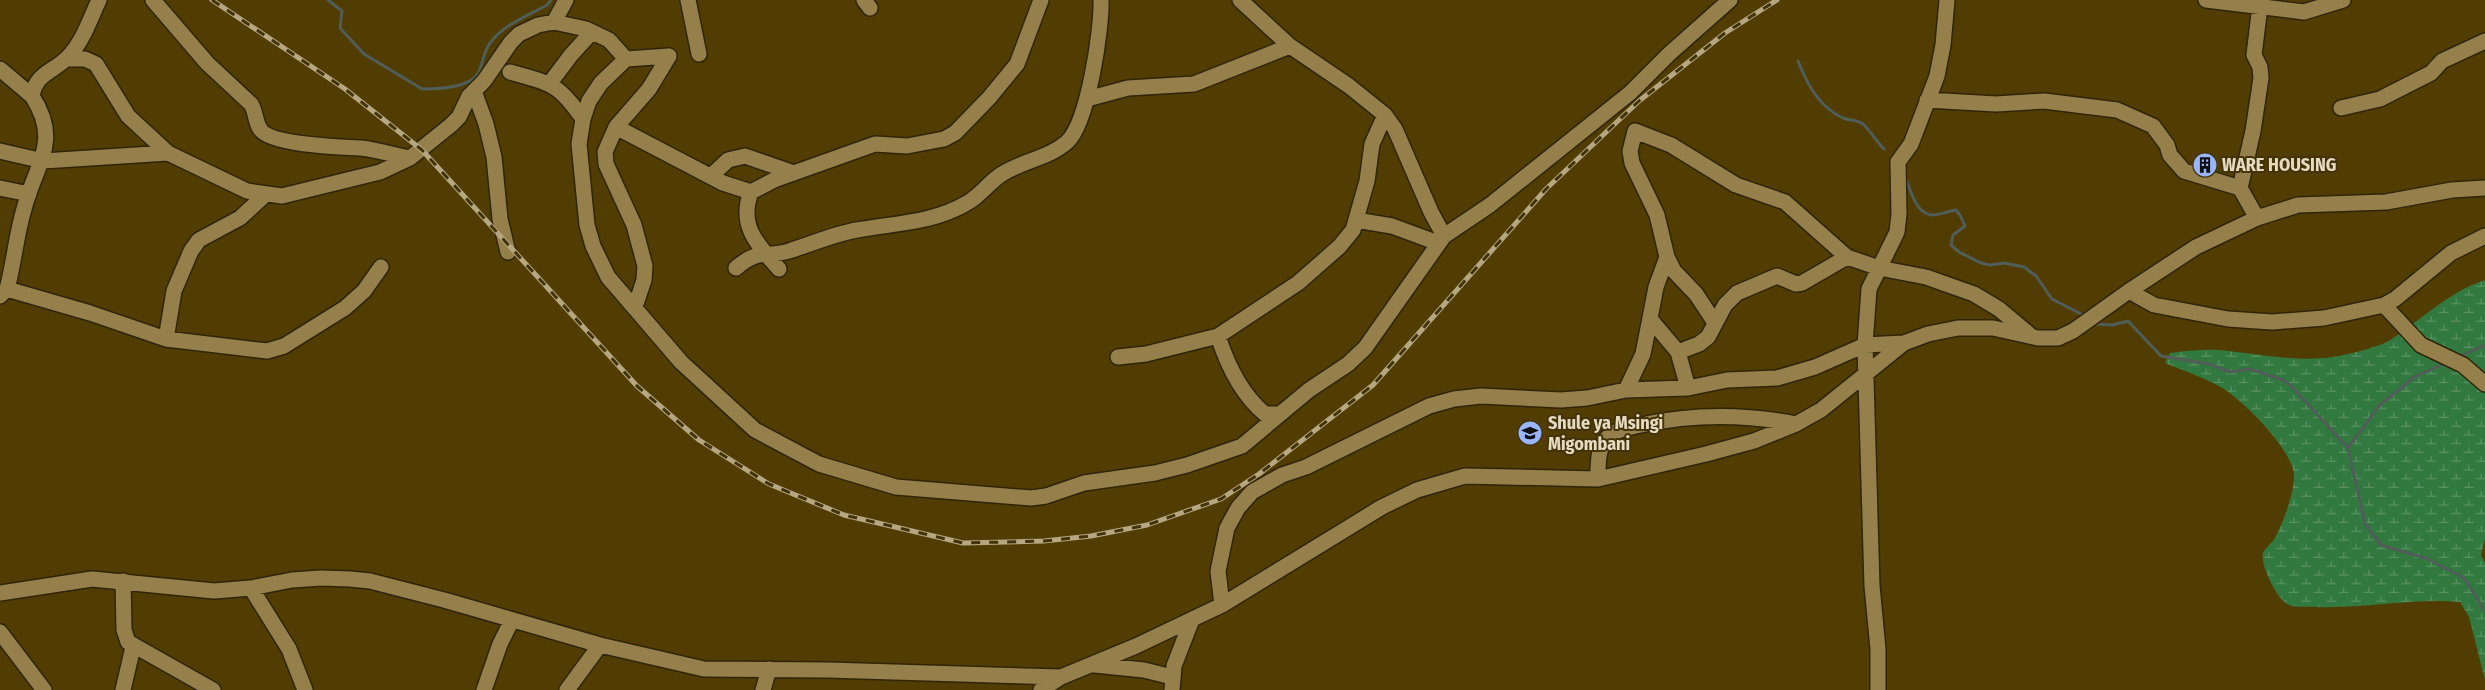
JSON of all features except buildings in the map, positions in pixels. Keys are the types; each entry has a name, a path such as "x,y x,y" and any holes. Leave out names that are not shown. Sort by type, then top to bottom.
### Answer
{"street":[{"path":"32,96 38,79 67,58 80,40 99,0"},
{"path":"153,0 207,63 251,104 256,110 260,129 264,133 299,143 362,148 410,158"},
{"path":"554,22 566,0"},
{"path":"688,0 698,54"},
{"path":"616,127 711,176 751,192 794,173 875,144 907,146 944,139 955,132 995,92 1017,64 1041,0"},
{"path":"736,268 749,257 765,253 790,251 819,239 857,230 907,224 950,211 968,202 1002,174 1067,142 1078,123 1087,99 1102,16 1101,0"},
{"path":"1240,0 1290,46 1350,86 1385,114 1395,129 1441,239"},
{"path":"635,307 644,280 645,266 634,225 606,164 607,144 616,127 649,89 669,56 626,59 601,83 589,101 583,119 579,144 583,206 593,246 608,277 681,362 755,430 820,464 896,487 984,495 1039,498 1084,483 1155,473 1213,458 1242,446 1322,380 1348,364 1365,348 1398,305 1441,239 1490,205 1630,92 1730,0"},
{"path":"1878,690 1878,649 1872,586 1865,345 1869,290 1892,246 1897,232 1900,214 1898,162 1911,144 1940,61 1947,0"},
{"path":"2206,0 2304,12 2343,0"},
{"path":"2257,218 2240,188 2253,132 2261,78 2260,67 2254,56 2260,6"},
{"path":"67,58 85,59 96,64 128,116 168,153 247,192 282,196 298,194 389,169 410,158 451,126 459,117 469,96 519,34 538,25 554,22 574,25 609,40 626,59"},
{"path":"550,83 571,54 592,32"},
{"path":"2341,108 2380,99 2431,73 2442,61 2485,41"},
{"path":"1087,99 1128,88 1194,84 1290,46"},
{"path":"0,69 32,96 38,105 46,131 43,161 24,208 3,292 90,313 166,339 267,351 284,346 345,308 364,291 381,267"},
{"path":"510,72 550,83 565,93 583,119"},
{"path":"474,91 486,124 494,157 500,219 508,252"},
{"path":"1927,100 1996,104 2044,101 2117,110 2153,126 2167,146 2170,155 2184,171 2240,188"},
{"path":"1118,357 1146,354 1218,336 1298,283 1349,237 1367,181 1372,144 1385,114"},
{"path":"1715,323 1696,294 1674,271 1667,257 1658,215 1632,164 1630,151 1635,131 1671,145 1736,184 1785,202 1847,257 1879,268 1926,277 1974,294 1999,309 2032,337"},
{"path":"579,144 607,144"},
{"path":"0,151 43,161 168,153"},
{"path":"711,176 728,160 745,156 794,173"},
{"path":"0,188 29,194"},
{"path":"1222,605 1218,571 1227,528 1238,508 1252,492 1266,483 1306,467 1429,406 1454,399 1481,396 1561,400 1587,398 1626,390 1688,388 1727,380 1770,379 1794,374 1865,345 1904,343 1928,334 1958,328 1993,328 2032,337 2058,338 2104,310 2129,291 2196,248 2257,218 2298,205 2386,202 2452,190 2485,188"},
{"path":"751,192 746,206 750,230 765,253 779,269"},
{"path":"166,339 174,291 191,251 199,240 240,218 265,195"},
{"path":"1356,220 1392,226 1441,239"},
{"path":"2129,291 2154,305 2228,319 2272,322 2324,318 2384,305 2395,299 2451,253 2485,236"},
{"path":"1626,390 1643,354 1656,287 1667,257"},
{"path":"1678,352 1699,344 1708,337 1725,305 1738,293 1777,276 1796,284 1802,283 1847,257"},
{"path":"2384,305 2421,345 2463,365 2485,384"},
{"path":"1651,320 1678,352 1688,388"},
{"path":"1218,336 1233,372 1258,408 1265,414 1279,414"},
{"path":"1041,690 1061,677 1191,622 1382,507 1417,490 1464,476 1598,479 1754,441 1796,424 1821,410 1904,343"},
{"path":"1598,479 1598,460 1602,445 1609,436 1624,429 1662,420 1694,416 1775,420 1796,424"},
{"path":"0,593 85,579 214,590 251,588 292,580 321,578 370,581 512,620 542,626 600,644 704,669 1061,677"},
{"path":"123,581 124,630 128,642 213,690"},
{"path":"251,588 289,649 305,690"},
{"path":"484,690 500,644 512,620"},
{"path":"1092,664 1144,670 1173,685 1174,666 1191,622"},
{"path":"0,632 44,690"},
{"path":"567,690 600,644"},
{"path":"123,690 133,646"},
{"path":"763,690 769,669"}],"green space":[{"path":"2485,280 2485,539 2481,555 2485,563 2485,680 2469,617 2460,602 2424,601 2334,607 2295,606 2284,602 2270,582 2264,565 2263,553 2274,540 2286,514 2292,494 2294,476 2289,459 2264,425 2224,389 2210,381 2165,363 2170,353 2201,350 2219,350 2300,359 2332,357 2359,351 2387,342 2448,298"}],"waterway":[{"path":"328,0 342,11 340,28 364,54 422,89 451,87 466,83 472,79 477,75 484,55 495,37 517,21 547,5 551,0"},
{"path":"1798,61 1805,78 1827,108 1843,118 1862,123 1884,149"},
{"path":"1904,173 1911,192 1921,210 1932,215 1956,210 1960,215 1965,226 1953,235 1951,245 1959,252 1981,263 1990,265 2004,263 2024,267 2036,276 2052,299 2083,315"},
{"path":"2097,324 2112,325 2128,321 2161,356 2209,364 2230,372 2250,369 2283,380 2291,386 2348,448 2365,524 2381,545 2428,559 2464,578 2485,611"},
{"path":"2458,357 2485,345"},
{"path":"2348,448 2379,406 2414,377 2446,363"}],"railway":[{"path":"212,0 345,89 422,150 637,386 699,440 769,484 844,515 963,543 1044,541 1091,536 1147,525 1221,499 1259,474 1373,385 1546,189 1639,101 1725,33 1777,0"}],"place":[{"name":"WARE HOUSING","path":"2205,165"},
{"name":"Shule ya Msingi Migombani","path":"1530,433"}]}
